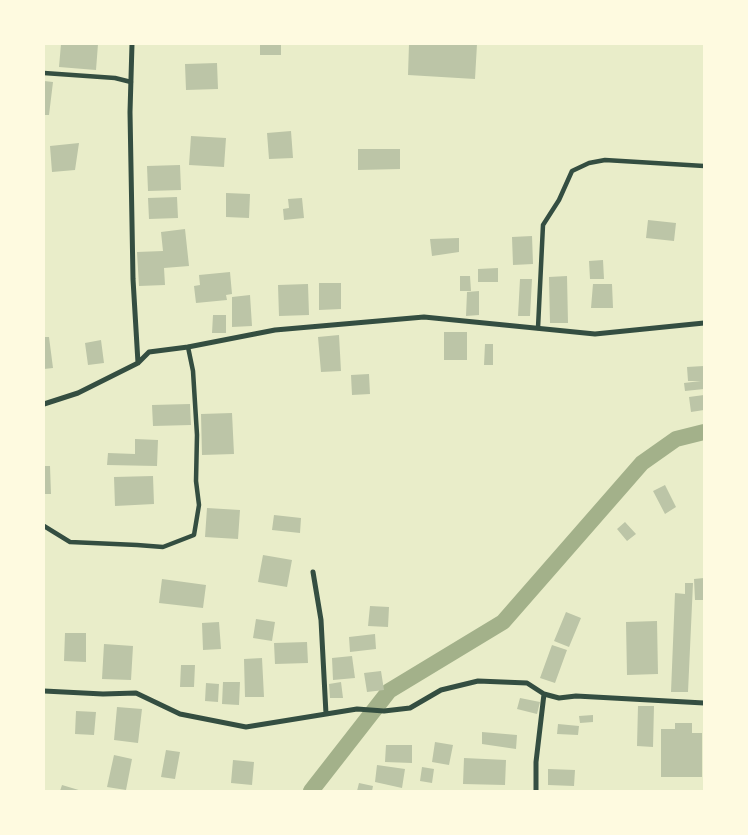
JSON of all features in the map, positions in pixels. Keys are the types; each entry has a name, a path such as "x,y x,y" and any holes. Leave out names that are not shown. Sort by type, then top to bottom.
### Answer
{"street":[{"path":"132,44 133,259 138,363"},
{"path":"44,73 115,78 131,82"},
{"path":"538,328 543,225 559,200 572,171 589,163 605,160 704,166"},
{"path":"44,404 78,393 138,363 149,352 188,347 275,330 424,317 595,334 704,323"},
{"path":"44,526 70,542 163,547 194,535 199,505 196,481 197,435 193,371 188,347"},
{"path":"313,572 321,620 326,714"},
{"path":"44,691 103,694 136,693 180,714 246,727 357,709 384,710 410,708 441,690 478,681 527,684 544,694 559,698 576,696 704,703"},
{"path":"536,791 536,762 544,694"}],"building":[{"path":"61,44 98,44 96,70 59,67"},
{"path":"260,44 281,44 281,55 260,55"},
{"path":"409,44 477,44 475,79 408,75"},
{"path":"217,63 218,89 186,90 185,64"},
{"path":"44,81 53,82 49,115 44,115"},
{"path":"291,131 293,158 269,159 267,133"},
{"path":"191,136 226,138 224,167 189,165"},
{"path":"79,143 75,170 52,172 50,146"},
{"path":"358,149 400,149 400,169 358,170"},
{"path":"180,165 181,190 148,191 147,166"},
{"path":"226,193 250,194 249,218 226,217"},
{"path":"177,197 178,218 149,219 148,198"},
{"path":"302,198 304,218 284,220 283,209 289,208 288,199"},
{"path":"648,220 676,223 674,241 646,238"},
{"path":"185,229 189,266 164,268 165,285 139,286 137,252 163,251 161,232"},
{"path":"532,236 533,264 513,265 512,237"},
{"path":"459,238 459,252 432,256 430,239"},
{"path":"603,260 604,279 590,279 589,261"},
{"path":"498,268 498,282 478,282 478,269"},
{"path":"230,272 232,294 226,295 227,300 196,303 194,286 200,285 199,275"},
{"path":"460,276 470,276 471,291 460,291"},
{"path":"567,276 568,323 550,323 549,277"},
{"path":"520,279 532,279 530,316 518,316"},
{"path":"319,283 341,283 341,309 319,310"},
{"path":"308,284 309,315 279,316 278,285"},
{"path":"593,284 612,284 613,308 591,308"},
{"path":"479,291 479,315 466,316 467,292"},
{"path":"250,295 252,326 232,327 232,297"},
{"path":"213,315 226,315 226,333 212,333"},
{"path":"444,332 467,332 467,360 444,360"},
{"path":"339,335 341,371 321,372 318,337"},
{"path":"44,337 49,337 53,368 44,369"},
{"path":"101,340 104,363 88,365 85,343"},
{"path":"485,344 493,344 493,365 484,365"},
{"path":"704,366 704,389 685,391 684,383 701,381 688,381 687,367"},
{"path":"369,374 370,394 352,395 351,375"},
{"path":"704,395 704,410 691,412 689,397"},
{"path":"190,404 191,425 153,426 152,405"},
{"path":"232,413 234,454 202,455 201,414"},
{"path":"135,439 158,440 157,466 107,465 108,453 135,454"},
{"path":"44,466 50,466 51,494 44,494"},
{"path":"153,476 154,504 115,506 114,477"},
{"path":"665,485 676,507 665,514 653,491"},
{"path":"207,508 240,510 238,539 205,537"},
{"path":"274,515 301,518 300,533 272,530"},
{"path":"625,522 636,534 627,541 617,529"},
{"path":"263,555 292,560 287,587 258,582"},
{"path":"704,578 704,600 695,600 694,579"},
{"path":"162,579 206,585 203,608 159,603"},
{"path":"685,583 693,583 688,692 671,692 675,593 685,594"},
{"path":"370,606 389,607 388,627 368,626"},
{"path":"566,612 581,618 569,647 554,641"},
{"path":"256,619 275,622 272,641 253,638"},
{"path":"657,621 658,674 627,675 626,622"},
{"path":"219,622 221,649 203,650 202,623"},
{"path":"65,633 86,633 86,662 64,661"},
{"path":"375,634 376,649 350,652 349,637"},
{"path":"307,642 308,663 275,664 274,643"},
{"path":"104,644 133,646 131,680 102,679"},
{"path":"552,645 567,650 555,683 540,678"},
{"path":"352,656 355,678 333,680 332,658"},
{"path":"262,658 264,697 245,697 244,659"},
{"path":"181,665 195,665 194,687 180,687"},
{"path":"381,671 384,690 367,692 364,673"},
{"path":"223,682 240,682 239,705 222,704"},
{"path":"341,682 343,698 330,698 329,684"},
{"path":"206,683 219,684 218,702 205,701"},
{"path":"520,698 540,702 537,714 517,709"},
{"path":"638,706 654,706 653,747 637,746"},
{"path":"117,707 142,709 138,743 114,740"},
{"path":"76,711 96,712 94,735 75,734"},
{"path":"593,715 593,722 580,723 579,716"},
{"path":"675,723 692,723 692,733 702,733 702,777 661,777 661,729 675,729"},
{"path":"558,724 579,726 578,735 557,734"},
{"path":"482,732 517,735 516,749 482,744"},
{"path":"435,742 453,745 449,765 432,762"},
{"path":"386,745 412,745 412,763 385,762"},
{"path":"166,750 180,752 175,779 161,777"},
{"path":"114,755 132,759 126,790 107,787"},
{"path":"464,758 506,760 505,785 463,784"},
{"path":"233,760 254,762 252,785 231,783"},
{"path":"377,765 405,769 402,788 375,782"},
{"path":"422,767 434,769 432,783 420,781"},
{"path":"548,769 575,770 574,786 548,785"},
{"path":"359,783 373,786 372,791 357,791"},
{"path":"62,785 82,791 60,791"}],"waterway":[{"path":"311,791 389,691 503,622 642,463 676,439 704,432"}]}
